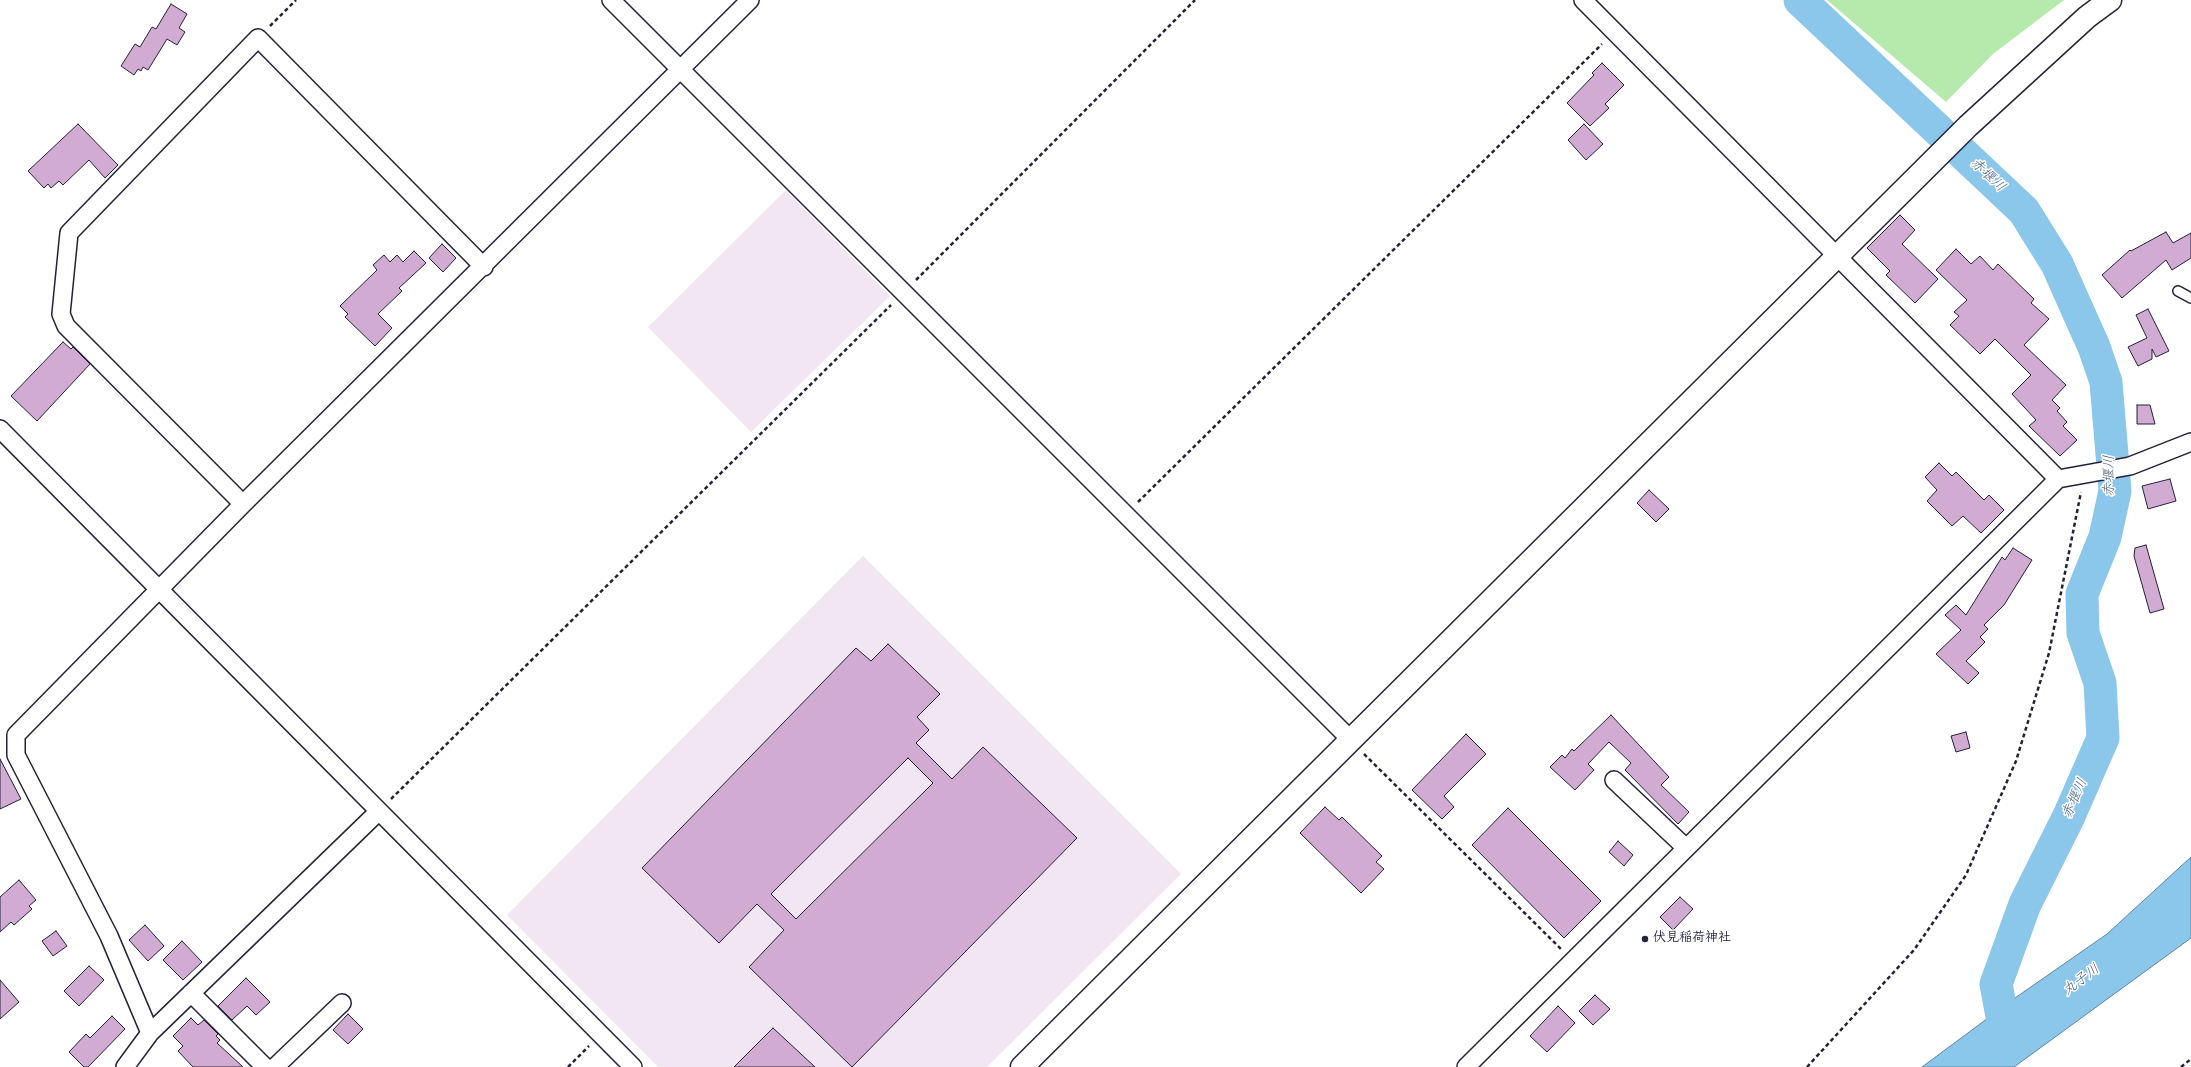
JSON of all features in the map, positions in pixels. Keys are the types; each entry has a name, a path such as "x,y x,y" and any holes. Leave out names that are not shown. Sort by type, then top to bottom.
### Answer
{"street":[{"path":"611,0 905,292 1124,515 1350,739"},
{"path":"150,1033 109,936 16,755 16,735 159,589 484,267 750,0"},
{"path":"1582,0 2058,479"},
{"path":"1022,1067 1350,739 1968,126 2087,17 2110,0"},
{"path":"244,504 66,326 61,314 69,233 258,38 484,267"},
{"path":"0,430 633,1067"},
{"path":"1466,1067 2058,479 2130,466 2191,442"},
{"path":"1614,780 1686,848"},
{"path":"125,1067 150,1033 378,812"},
{"path":"191,993 265,1067"},
{"path":"275,1067 342,1003"}],"lane":[{"path":"2178,291 2191,298"}],"path":[{"path":"258,38 296,0"},
{"path":"378,812 905,292 1195,0"},
{"path":"1124,515 1614,32"},
{"path":"1807,1067 1914,950 1966,875 2016,761 2049,653 2088,473"},
{"path":"1350,739 1573,960"},
{"path":"568,1067 600,1035"},
{"path":"2181,1067 2191,1059"}],"shaded area":[{"path":"786,190 890,296 751,432 648,327"},
{"path":"863,556 1181,874 987,1067 658,1067 507,915"}],"green space":[{"path":"1827,0 2064,0 1993,54 1946,102"}],"water":[{"name":"丸子川","path":"2191,857 2191,938 2014,1067 1922,1067 2015,998 2107,934"}],"building":[{"path":"171,4 187,14 179,28 185,32 177,45 167,39 148,70 143,67 141,71 138,69 134,75 121,66 135,44 140,47 152,27 156,29"},
{"path":"1602,63 1624,85 1605,104 1609,108 1590,126 1567,103 1594,75 1592,73"},
{"path":"78,124 118,165 105,178 89,160 63,185 59,181 51,188 48,184 44,188 28,171"},
{"path":"1584,124 1603,144 1586,160 1568,140"},
{"path":"1900,215 1915,230 1902,244 1938,279 1915,303 1886,275 1890,271 1867,248"},
{"path":"2166,232 2173,243 2191,233 2191,258 2172,270 2166,260 2122,298 2102,275 2130,250 2131,251"},
{"path":"442,244 456,258 443,272 429,258"},
{"path":"1956,249 1971,264 1980,256 1993,270 1998,264 2034,299 2031,303 2049,319 2024,345 2066,385 2052,400 2060,408 2057,411 2067,422 2063,426 2077,440 2060,456 2029,426 2036,420 2012,394 2031,375 1995,339 1980,354 1950,325 1959,316 1954,312 1967,300 1936,270"},
{"path":"414,251 426,263 399,288 402,291 378,314 392,328 375,346 345,317 348,314 340,306 377,270 373,265 384,255 390,262 397,255 403,262"},
{"path":"2148,309 2169,351 2156,357 2152,349 2152,359 2138,366 2128,347 2147,338 2136,315"},
{"path":"63,342 71,349 73,347 90,364 37,421 11,396"},
{"path":"2137,405 2150,405 2155,424 2137,424"},
{"path":"1939,463 1952,476 1956,472 1984,500 1989,495 2004,510 1981,533 1963,516 1952,526 1927,501 1937,490 1925,477"},
{"path":"2170,479 2176,501 2148,509 2142,486"},
{"path":"1649,490 1669,509 1656,522 1637,503"},
{"path":"2146,545 2164,609 2150,613 2134,556 2135,548"},
{"path":"2013,548 2032,560 2004,605 1984,625 1988,629 1980,637 1985,642 1966,661 1979,673 1968,684 1936,654 1961,630 1945,615 1956,605 1966,615 2002,557 2005,560"},
{"path":"888,644 940,694 917,717 929,730 916,743 952,779 983,747 1077,838 852,1067 749,967 784,930 757,904 719,943 642,868 856,648 871,661","holes":["908,758 933,783 796,919 771,894"]},
{"path":"1611,715 1669,777 1661,785 1689,812 1678,824 1625,770 1631,763 1609,742 1588,764 1594,770 1575,790 1550,767 1562,755 1565,758 1572,749 1574,751"},
{"path":"1966,732 1970,748 1956,752 1951,736"},
{"path":"1466,734 1486,754 1444,796 1454,807 1442,819 1412,790"},
{"path":"0,759 21,799 0,809"},
{"path":"1325,807 1339,820 1342,817 1382,856 1376,862 1384,869 1361,893 1300,833"},
{"path":"1508,808 1601,901 1564,938 1472,845"},
{"path":"1618,841 1633,855 1624,866 1609,852"},
{"path":"19,880 36,900 29,906 32,909 14,925 11,922 0,932 0,897"},
{"path":"1680,897 1693,909 1673,930 1660,917"},
{"path":"145,925 164,946 148,961 129,940"},
{"path":"56,931 67,946 53,956 42,941"},
{"path":"182,941 202,962 183,980 163,960"},
{"path":"89,966 104,980 79,1006 64,991"},
{"path":"246,978 270,1002 256,1015 247,1006 232,1020 218,1006"},
{"path":"0,980 19,1002 0,1019"},
{"path":"1595,995 1610,1009 1593,1025 1579,1011"},
{"path":"1558,1006 1575,1023 1547,1052 1530,1036"},
{"path":"348,1014 363,1029 348,1044 333,1030"},
{"path":"112,1016 125,1029 88,1067 84,1067 69,1052 86,1034 90,1038"},
{"path":"191,1018 198,1025 204,1020 218,1034 216,1036 220,1040 217,1043 243,1067 193,1067 178,1051 183,1046 173,1036"},
{"path":"773,1028 815,1067 734,1067"}],"waterway":[{"name":"赤堰川","path":"1800,0 2024,211 2057,264 2094,347 2106,382 2115,491 2105,537 2082,594 2083,633 2100,683 2103,738 2069,816 2025,904 1996,984 2006,1038"}],"place":[{"name":"伏見稲荷神社","path":"1645,939"}]}
